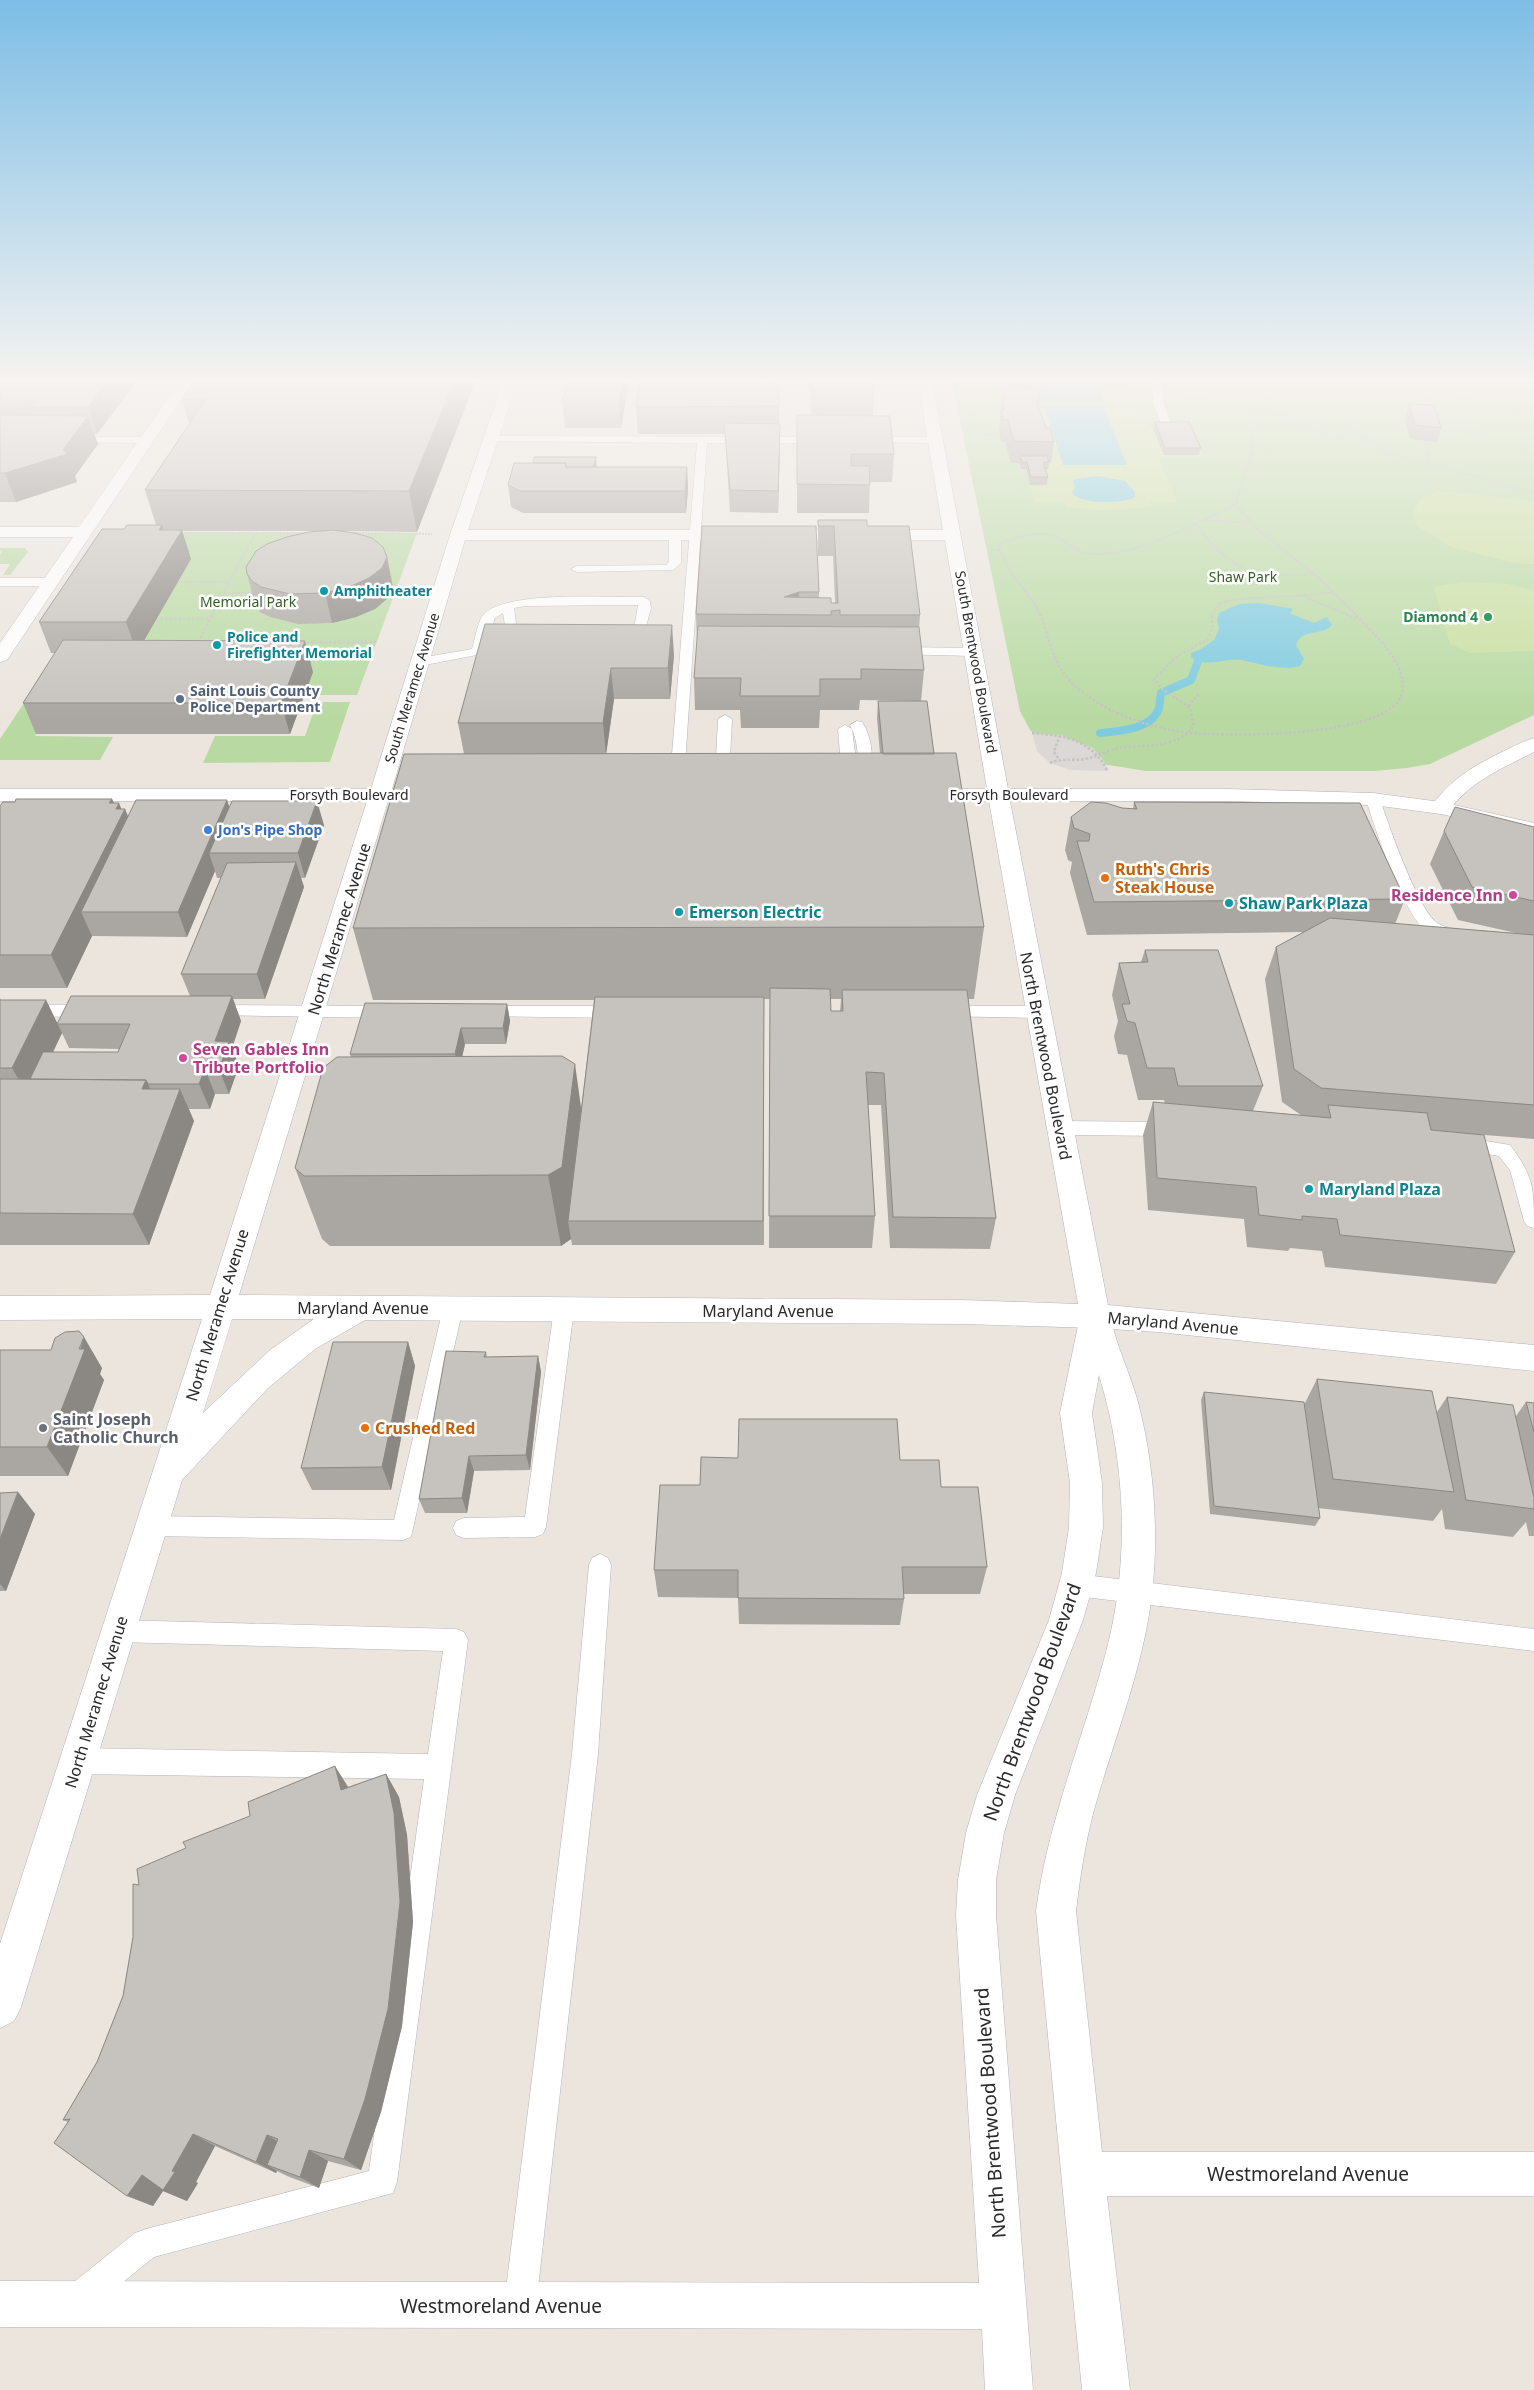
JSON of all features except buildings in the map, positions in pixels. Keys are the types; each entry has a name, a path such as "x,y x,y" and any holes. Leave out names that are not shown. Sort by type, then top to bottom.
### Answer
{"street":[{"path":"0,656 7,637 51,582 109,494"},
{"name":"South Meramec Avenue","path":"380,796 458,535 472,494"},
{"name":"South Brentwood Boulevard","path":"946,494 999,795"},
{"path":"0,532 83,532"},
{"path":"458,535 953,535"},
{"path":"1441,808 1446,798 1463,781 1534,744"},
{"name":"Forsyth Boulevard","path":"0,795 417,795"},
{"name":"Forsyth Boulevard","path":"906,795 1228,795 1373,799 1441,808 1534,829"},
{"name":"North Brentwood Boulevard","path":"999,795 1037,1012 1095,1316 1125,1414 1137,1494 1136,1592 1124,1651 1065,1842 1058,1880 1056,1912 1106,2390"},
{"name":"North Meramec Avenue","path":"0,2007 314,1012 380,796"},
{"name":"Maryland Avenue","path":"0,1308 453,1308 963,1312 1095,1316 1167,1321 1534,1358"},
{"path":"166,1480 198,1439 275,1363 332,1322 362,1308"},
{"name":"North Brentwood Boulevard","path":"1009,2390 976,1915 977,1880 985,1833 996,1795 1066,1620 1076,1585 1086,1527 1086,1483 1082,1444 1076,1413 1095,1316"},
{"name":"Westmoreland Avenue","path":"1082,2174 1534,2174"},
{"name":"Westmoreland Avenue","path":"0,2304 1002,2306"}],"lane":[{"path":"675,795 691,651 694,536 698,494"},
{"path":"577,569 669,568 675,563 675,535"},
{"path":"0,582 51,582"},
{"path":"420,662 474,654 480,646 489,616 508,605 525,602 644,601 645,608 640,631 628,634 607,635"},
{"path":"508,605 511,634 542,635"},
{"path":"884,651 974,652"},
{"path":"722,795 725,719"},
{"path":"851,727 862,734 865,770 859,789"},
{"path":"1373,799 1393,856 1422,917 1429,925 1440,931 1466,937"},
{"path":"579,1012 582,992"},
{"path":"0,1010 106,1011"},
{"path":"193,1011 401,1012"},
{"path":"468,1012 639,1012"},
{"path":"928,1012 1037,1012"},
{"path":"1060,1128 1188,1129"},
{"path":"1446,1142 1504,1150 1519,1168 1534,1220"},
{"path":"151,1526 403,1530 453,1308"},
{"path":"464,1528 535,1527 564,1309"},
{"path":"520,2306 585,1754 600,1565"},
{"path":"1076,1585 1534,1640"},
{"path":"72,2304 146,2244 382,2182 456,1640 118,1631"},
{"path":"77,1761 439,1767"}],"path":[{"path":"1235,505 1249,523 1314,574 1381,643 1400,672 1403,684 1402,694 1393,708 1370,720 1292,732 1256,736 1188,734 1155,727 1102,706 1075,687 1057,668 1037,608 1010,571 999,550 1001,543 1033,534 1045,534 1057,536 1078,552 1106,554 1150,543 1235,505 1239,494"},
{"path":"1199,520 1249,523"},
{"path":"1195,522 1204,539 1235,565 1264,574 1314,574"},
{"path":"176,532 312,533"},
{"path":"207,642 197,642 255,533"},
{"path":"351,533 458,535"},
{"path":"990,550 999,550"},
{"path":"178,582 228,582"},
{"path":"1061,735 1056,742 1054,755 1058,758 1070,760 1100,756 1104,751 1117,748 1168,743 1182,739 1188,734 1194,722 1193,714 1188,706 1160,687 1156,682 1155,676 1167,668 1177,656 1208,639 1212,630 1211,619 1213,611 1220,603 1244,597 1306,597 1333,592"},
{"path":"223,593 256,593"},
{"path":"1306,597 1360,620"},
{"path":"156,619 209,620"},
{"path":"297,642 377,642"},
{"path":"1188,706 1199,694"},
{"path":"1032,733 1061,735 1093,748 1108,771"},
{"path":"1050,763 1058,758"}],"green space":[{"name":"Shaw Park","path":"975,494 1534,494 1534,715 1430,764 1374,771 1146,771 1084,761 1044,742 1030,730 1020,711"},
{"path":"1033,494 1174,494 1177,502 1150,501 1152,507 1101,510 1066,507 1063,501 1035,502"},
{"path":"1432,494 1462,494 1534,501 1534,564 1510,562 1451,547 1417,526 1413,514 1420,499"},
{"name":"Memorial Park","path":"130,532 417,533 357,695 303,695 126,671"},
{"path":"0,548 25,548 28,552 10,575 3,575 10,564 0,564 2,552"},
{"name":"Diamond 4","path":"1463,582 1506,584 1534,590 1534,651 1471,653 1450,644 1434,587"},
{"path":"317,702 350,702 330,762 203,763 215,736 305,736"},
{"path":"24,703 56,703 35,736 113,737 100,760 0,760 0,739"}],"shaded area":[{"path":"1032,733 1061,735 1093,748 1104,761 1108,771 1070,770 1050,763 1037,751"}],"water":[{"path":"1073,494 1135,494 1135,497 1112,502 1084,500"},
{"path":"1258,603 1291,608 1293,610 1289,613 1314,623 1327,617 1332,625 1328,629 1307,634 1299,639 1296,645 1304,659 1300,666 1285,668 1242,660 1203,662 1191,657 1191,653 1214,640 1219,629 1217,619 1219,613 1239,604"}],"waterway":[{"path":"1100,733 1134,728 1149,721 1159,708 1161,693 1191,680 1198,661"}],"place":[{"name":"Amphitheater","path":"324,591"},
{"name":"Diamond 4","path":"1488,617"},
{"name":"Police and Firefighter Memorial","path":"217,645"},
{"name":"Saint Louis County Police Department","path":"180,699"},
{"name":"Jon's Pipe Shop","path":"208,830"},
{"name":"Ruth's Chris Steak House","path":"1105,878"},
{"name":"Residence Inn","path":"1513,895"},
{"name":"Shaw Park Plaza","path":"1229,903"},
{"name":"Emerson Electric","path":"679,912"},
{"name":"Seven Gables Inn Tribute Portfolio","path":"183,1058"},
{"name":"Maryland Plaza","path":"1309,1189"},
{"name":"Saint Joseph Catholic Church","path":"43,1428"},
{"name":"Crushed Red","path":"365,1428"}]}
